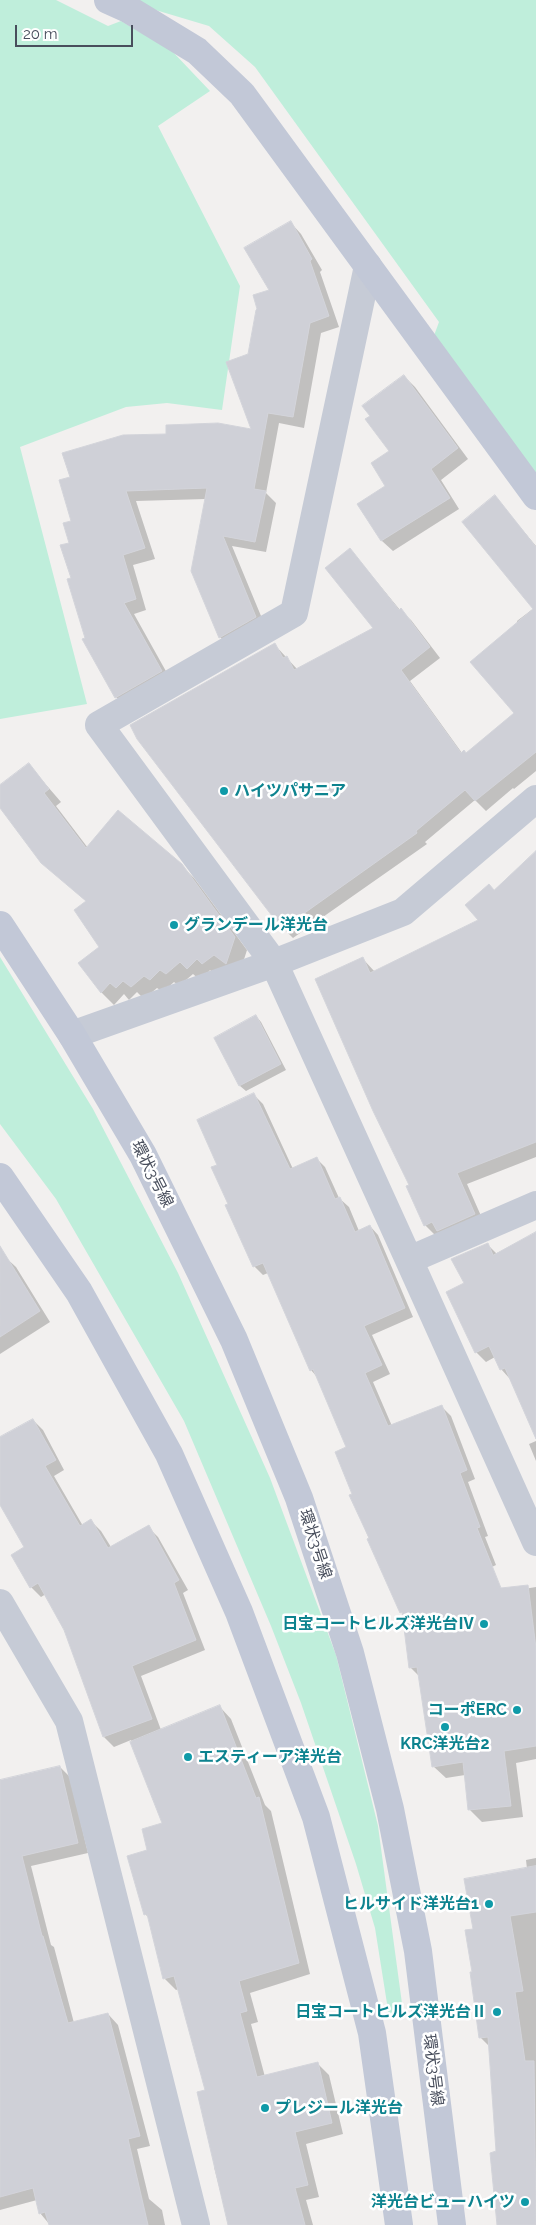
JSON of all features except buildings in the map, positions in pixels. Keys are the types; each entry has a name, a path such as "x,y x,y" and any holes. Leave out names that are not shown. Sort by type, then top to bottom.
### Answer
{"street":[{"path":"108,0 128,9 197,51 242,94 536,496"},
{"path":"368,266 294,613 99,725 274,964 536,1542"},
{"path":"72,1035 274,964 403,912 536,799"},
{"name":"環状3号線","path":"0,925 72,1035 143,1155 234,1340 300,1498 350,1652 390,1809 418,1950 452,2225"},
{"path":"0,1177 79,1292 169,1454 239,1612 318,1826 372,2033 399,2225"},
{"path":"409,1260 536,1204"},
{"path":"0,1603 69,1721 196,2225"}],"green space":[{"path":"0,0 56,0 108,26 121,21 172,51 210,91 158,126 240,286 222,410 167,403 126,407 20,447 87,704 0,719"},
{"path":"122,0 536,0 536,487 432,341 439,322 255,67 209,26"},
{"path":"0,957 93,1109 178,1273 270,1478 336,1655 378,1826 403,2011 389,2016 375,1928 356,1864 301,1703 271,1626 184,1421 56,1199 0,1124"}],"place":[{"name":"ハイツパサニア","path":"224,791"},
{"name":"グランデール洋光台","path":"174,925"},
{"name":"日宝コートヒルズ洋光台Ⅳ","path":"484,1624"},
{"name":"コーポERC","path":"517,1710"},
{"name":"KRC洋光台2","path":"445,1727"},
{"name":"エスティーア洋光台","path":"188,1757"},
{"name":"ヒルサイド洋光台1","path":"489,1904"},
{"name":"日宝コートヒルズ洋光台Ⅱ","path":"497,2012"},
{"name":"プレジール洋光台","path":"265,2108"},
{"name":"洋光台ビューハイツ","path":"525,2202"}]}
